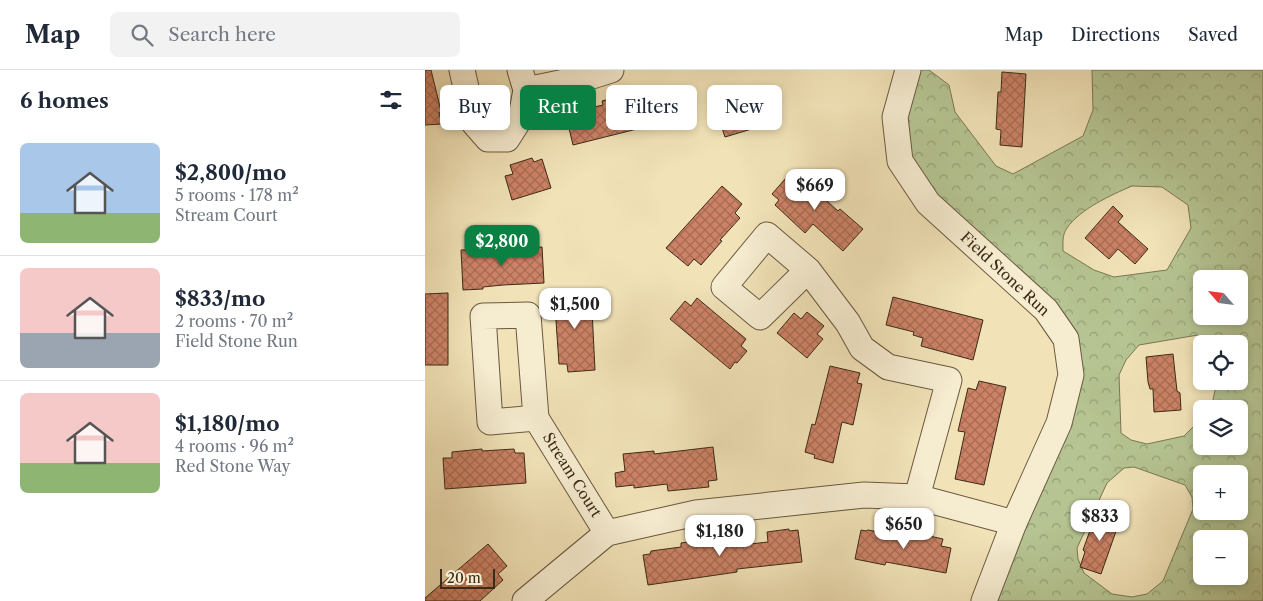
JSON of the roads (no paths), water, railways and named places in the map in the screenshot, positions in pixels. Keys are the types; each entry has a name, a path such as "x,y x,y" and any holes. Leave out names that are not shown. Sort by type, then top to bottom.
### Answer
{"street":[{"path":"462,70 474,123 488,139 507,139 521,117 523,80 589,77 611,70"},
{"name":"Field Stone Run","path":"908,70 895,117 900,160 928,203 1046,310 1066,339 1071,375 1059,423 1014,522 984,601"},
{"path":"808,270 848,323 862,348 888,367 949,380 917,497"},
{"name":"Stream Court","path":"536,418 607,533"},
{"path":"525,601 607,533 695,513 864,495 917,497 1014,522"}]}
